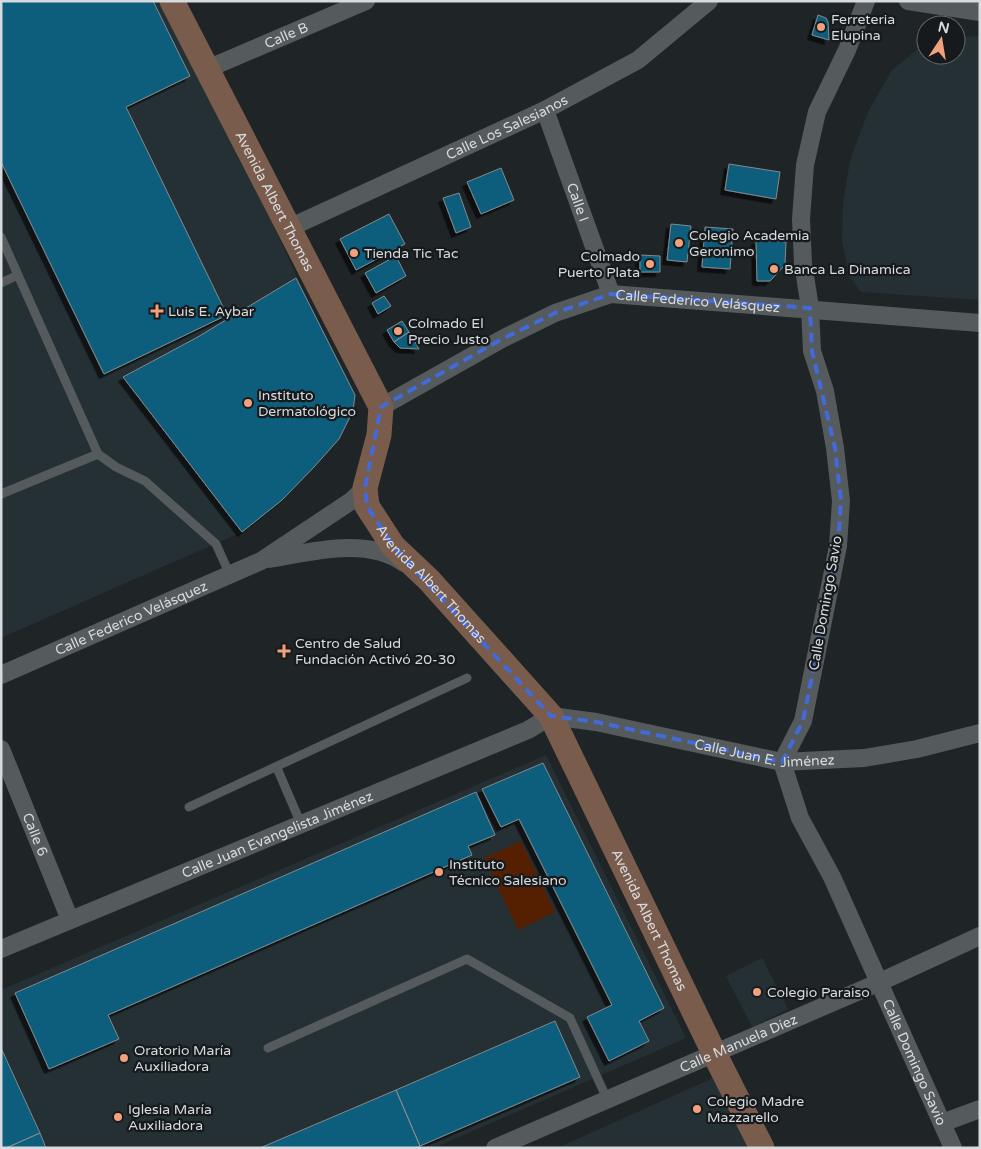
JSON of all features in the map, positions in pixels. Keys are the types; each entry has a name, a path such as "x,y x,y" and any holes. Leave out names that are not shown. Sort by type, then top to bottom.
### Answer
{"main road":[{"name":"Avenida Albert Thomas","path":"172,1 381,407 380,427 365,488 367,506 393,546 429,580 551,716 762,1148"}],"street":[{"name":"Calle B","path":"207,69 366,1"},
{"name":"Calle Los Salesianos","path":"289,228 544,110 638,60 709,1"},
{"name":"Calle Domingo Savio","path":"866,1 847,50 817,112 805,165 801,219 803,263 810,308 812,351 825,391 836,448 840,501 838,546 803,721 782,762 800,818 832,877 953,1148"},
{"path":"908,1 980,12"},
{"name":"Calle I","path":"544,110 611,294"},
{"name":"Calle Federico Velásquez","path":"381,407 502,339 555,313 611,294 810,308 980,323"},
{"name":"Calle Federico Velásquez","path":"1,675 261,561 351,501 365,488"},
{"name":"Calle Federico Velásquez","path":"261,561 340,548 371,551 394,556 429,580"},
{"name":"Calle Juan E. Jiménez","path":"551,716 604,723 782,762 864,758 917,749 980,733"},
{"name":"Calle Juan Evangelista Jiménez","path":"1,949 528,730 551,716"},
{"name":"Calle 6","path":"1,749 70,920"},
{"name":"Calle Manuela Díez","path":"495,1148 880,982 980,936"},
{"path":"942,1123 980,1109"}],"lane":[{"path":"1,237 98,454 145,481 216,544 230,575"},
{"path":"1,283 18,275"},
{"path":"1,494 98,454"},
{"path":"189,807 467,678"},
{"path":"276,768 301,824"},
{"path":"268,1048 467,959 570,1018 607,1099"}],"highlighted area":[{"path":"611,294 810,308 812,351 835,448 841,501 838,546 803,721 782,762 596,722 551,716 393,546 367,506 365,488 381,407 502,339 555,313"}],"shaded area":[{"name":"Luis E. Aybar","path":"1,1 161,1 250,175 328,344 353,411 339,439 314,467 282,500 242,532 1,638"},
{"path":"980,36 980,300 861,292 849,276 842,240 843,203 850,160 868,112 892,70 916,51 916,65 966,65 966,37"},
{"name":"Instituto Técnico Salesiano","path":"546,755 686,1038 434,1148 1,1148 1,990"},
{"path":"521,841 555,912 518,930 484,858"},
{"name":"Colegio Paraiso","path":"762,958 788,1009 752,1027 726,976"},
{"name":"Colegio Madre Mazzarello","path":"731,1070 770,1148 557,1148"}],"building":[{"path":"1,1 153,1 190,76 126,107 227,315 104,374 1,162"},
{"name":"Ferreteria Elupina","path":"818,15 826,18 828,22 829,40 812,35"},
{"path":"729,164 780,172 776,199 725,190"},
{"path":"501,168 514,200 481,214 467,182"},
{"path":"459,193 471,227 456,233 443,198"},
{"path":"389,214 405,244 356,270 340,239"},
{"name":"Colegio Academia Geronimo","path":"671,224 691,226 687,262 667,260"},
{"path":"705,227 733,229 730,269 702,267"},
{"path":"756,240 786,242 785,265 770,281 757,281"},
{"name":"Colmado Puerto Plata","path":"640,255 660,256 660,272 640,272"},
{"path":"396,256 406,276 376,293 365,273"},
{"name":"Instituto Dermatológico","path":"296,278 355,395 353,411 339,439 314,467 282,500 242,532 123,377 196,338"},
{"path":"384,296 391,306 378,314 372,303"},
{"name":"Colmado El Precio Justo","path":"402,321 409,332 394,342 387,330"},
{"path":"409,332 419,349 400,348 394,342"},
{"path":"543,763 664,1008 639,1021 649,1041 609,1061 587,1017 612,1005 519,819 501,827 482,789"},
{"path":"476,792 495,835 468,846 472,855 108,1015 119,1039 49,1069 15,993"},
{"path":"555,1021 580,1077 420,1146 396,1090"},
{"path":"1,1048 40,1133 6,1148 1,1148"},
{"path":"396,1090 420,1146 415,1148 260,1148"},
{"path":"40,1133 46,1148 6,1148"}],"place":[{"name":"Ferreteria Elupina","path":"821,27"},
{"name":"Colegio Academia Geronimo","path":"679,243"},
{"name":"Tienda Tic Tac","path":"354,253"},
{"name":"Colmado Puerto Plata","path":"650,264"},
{"name":"Banca La Dinamica","path":"774,269"},
{"name":"Luis E. Aybar","path":"157,311"},
{"name":"Colmado El Precio Justo","path":"398,331"},
{"name":"Instituto Dermatológico","path":"248,403"},
{"name":"Centro de Salud Fundación Activó 20-30","path":"284,651"},
{"name":"Instituto Técnico Salesiano","path":"439,872"},
{"name":"Colegio Paraiso","path":"757,992"},
{"name":"Oratorio María Auxiliadora","path":"124,1058"},
{"name":"Colegio Madre Mazzarello","path":"697,1109"},
{"name":"Iglesia María Auxiliadora","path":"118,1117"}]}
